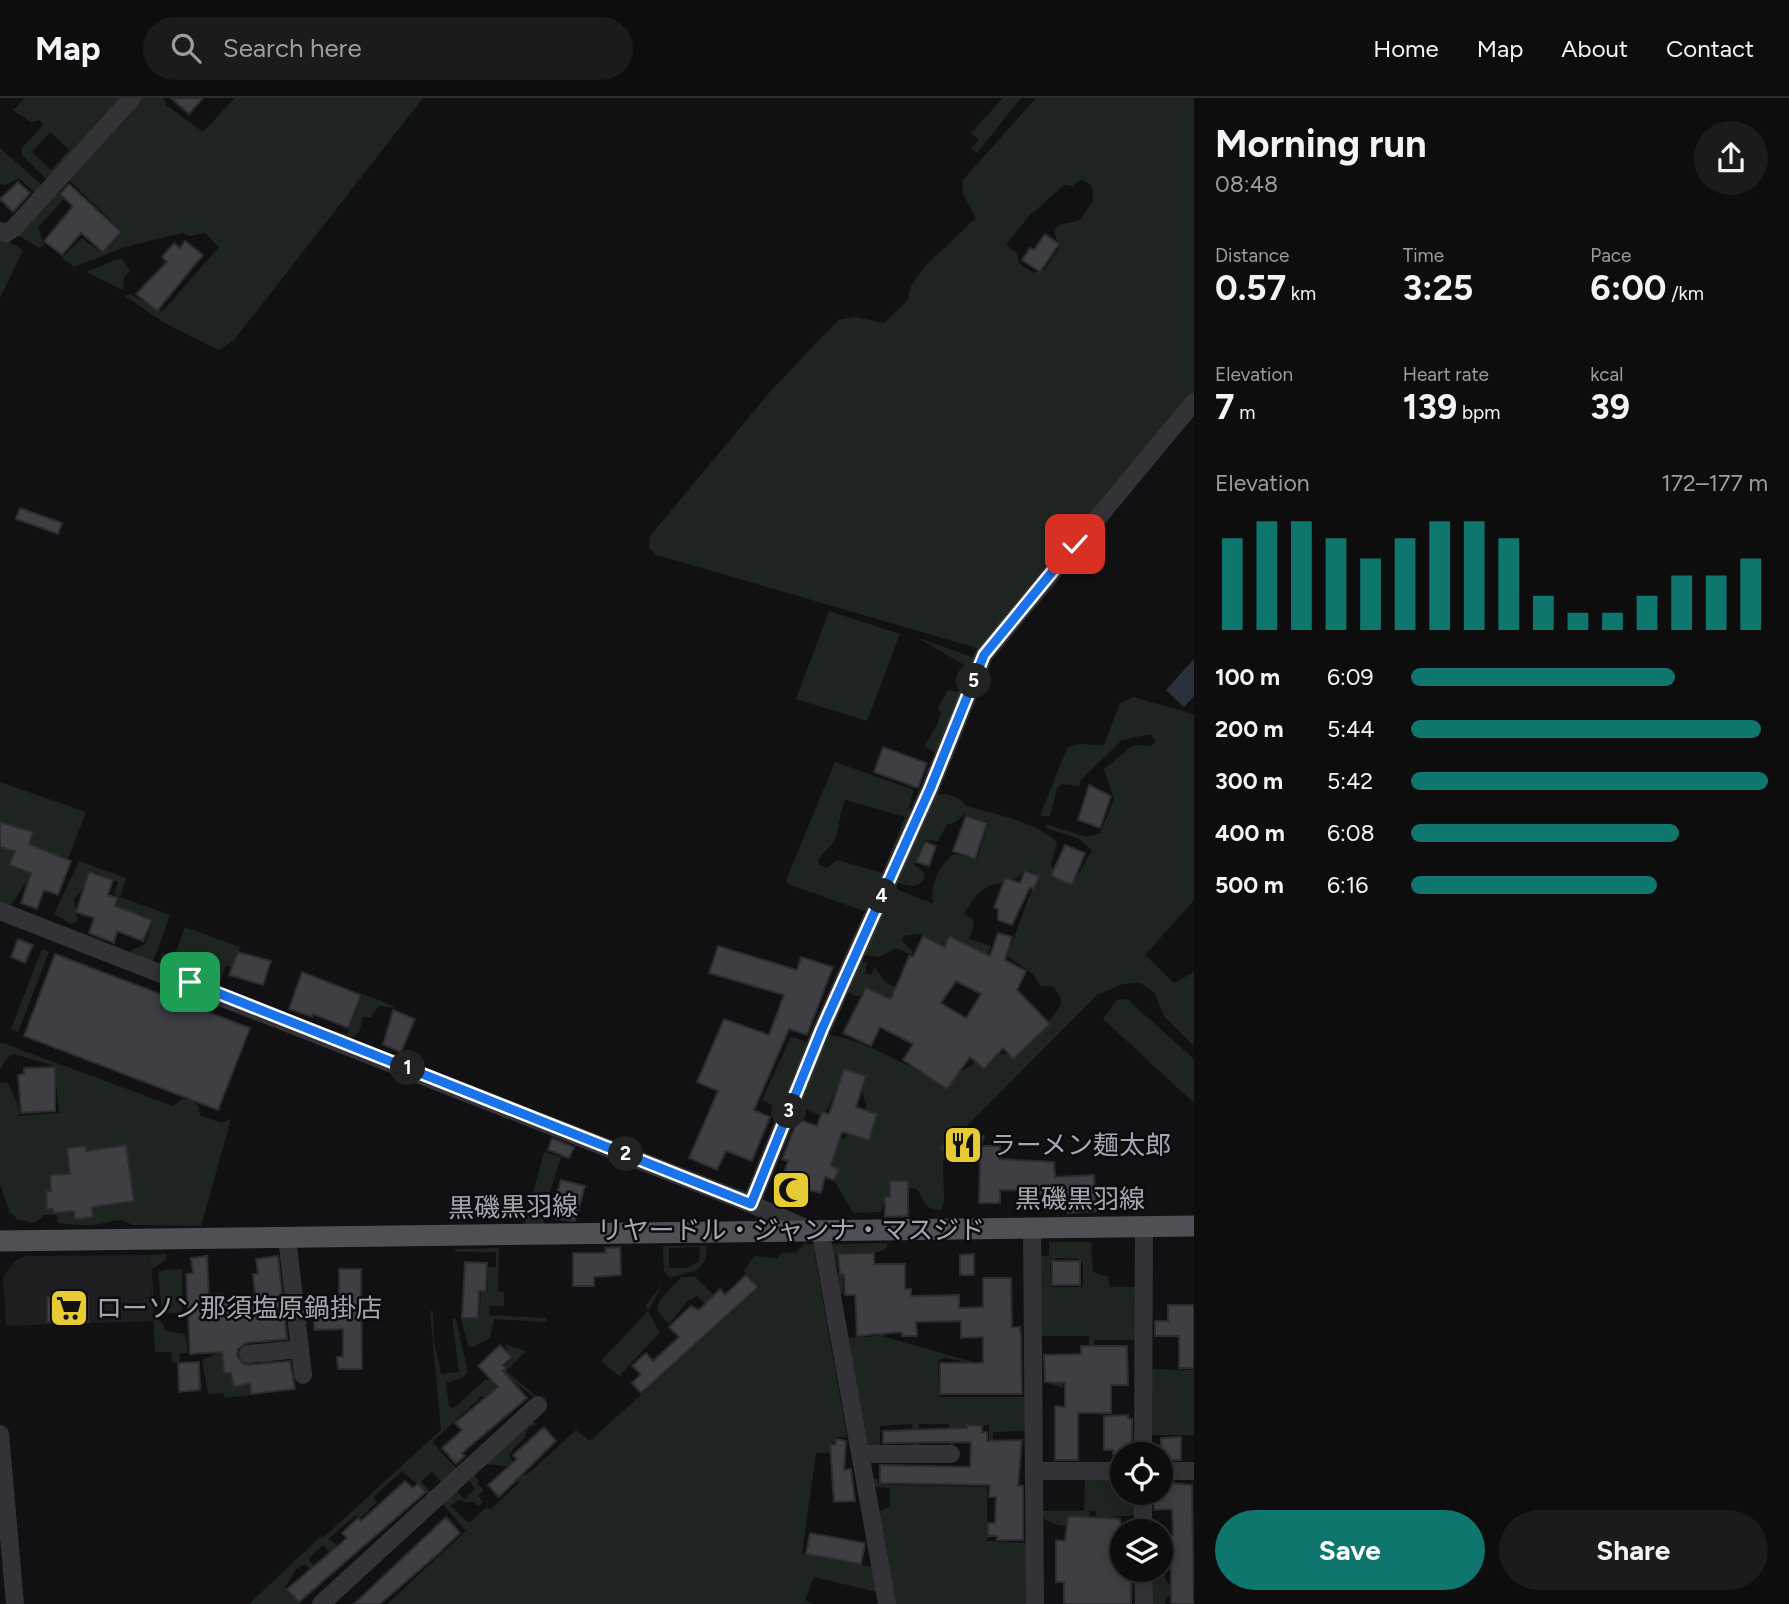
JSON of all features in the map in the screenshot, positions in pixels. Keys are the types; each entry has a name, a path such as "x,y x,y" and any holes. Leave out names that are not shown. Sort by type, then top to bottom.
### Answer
{"main road":[{"name":"黒磯黒羽線","path":"0,1241 1194,1226"}],"street":[{"path":"0,231 6,233 14,228 132,98"},
{"path":"751,1204 822,1029 930,789 984,655 1194,402"},
{"path":"0,911 814,1229 860,1454 887,1604"},
{"path":"1143,1442 1144,1227"},
{"path":"1032,1228 1035,1604"},
{"path":"287,1238 303,1376"},
{"path":"248,1354 300,1349"},
{"path":"321,1604 538,1405"},
{"path":"0,1434 15,1604"},
{"path":"860,1454 951,1454"},
{"path":"1034,1471 1110,1471"},
{"path":"1173,1471 1194,1471"},
{"path":"1143,1582 1144,1604"}],"shaded area":[{"path":"25,98 164,98 166,105 203,132 235,98 423,98 234,340 219,350 163,322 125,296 130,294 162,312 219,247 205,233 189,236 182,233 125,247 74,267 62,258 82,238 97,250 109,248 123,232 67,178 47,180 22,155 22,148 43,125 39,120 31,122 13,110","holes":["50,132 69,150 51,170 32,152"]},
{"path":"1003,98 1021,98 977,153 971,149 979,140 971,133"},
{"path":"1036,98 1194,98 1194,399 980,649 657,555 649,548 650,536 769,393 838,320 855,317 884,323 907,301 911,286 925,266 976,218 963,194 962,181","holes":["1082,179 1092,186 1093,201 1080,220 1059,225 1054,230 1059,248 1045,269 1034,273 1019,263 1017,253 1006,245 1028,217 1064,185 1072,186"]},
{"path":"0,148 41,184 42,190 6,226 34,192 19,178 6,185 0,184"},
{"path":"55,191 64,199 38,227 44,245 39,248 18,235"},
{"path":"0,236 23,250 0,298"},
{"path":"121,258 130,270 124,278 123,290 86,272"},
{"path":"829,611 900,634 867,721 796,699"},
{"path":"918,638 975,658 941,747 934,752 924,746 941,714 938,707 948,690 959,692 968,667"},
{"path":"1194,659 1194,696 1184,707 1166,690"},
{"path":"1133,697 1194,714 1194,900 1145,955 1174,983 1194,972 1194,1046 1164,1016 1154,992 1140,983 1123,984 1097,995 953,1140 943,1163 944,1202 941,1210 927,1206 915,1188 893,1189 880,1212 853,1213 831,1175 827,1149 865,1124 866,1105 860,1083 844,1077 827,1110 819,1115 797,1106 829,1035 887,1055 927,1076 943,1078 992,1056 1014,1055 1051,1019 1061,1005 1060,996 1053,987 1040,986 1033,974 1007,956 1036,878 1035,873 1027,870 1009,881 988,886 973,900 964,914 973,919 974,926 969,939 991,946 984,963 920,934 903,936 902,941 913,951 911,955 896,949 879,957 860,954 891,887 933,904 934,883 948,859 954,854 977,859 989,822 965,814 954,823 947,824 938,841 924,840 914,865 924,872 924,880 913,886 893,881 936,796 952,796 966,806 1028,824 1050,836 1057,843 1051,865 1057,875 1070,881 1080,872 1092,850 1079,839 1046,828 1046,824 1087,837 1100,833 1114,799 1104,769 1134,745 1149,746 1156,742 1151,734 1122,740 1081,780 1080,786 1062,784 1057,788 1050,816 1040,816 1067,748 1077,744 1104,745 1120,703"},
{"path":"835,762 914,790 909,806 911,815 870,909 864,911 788,884 786,880","holes":["845,800 905,817 883,873 837,860 827,868 819,865 818,861 835,839"]},
{"path":"0,782 86,812 68,859 19,841 9,866 21,871 37,869 33,879 29,878 11,905 0,902"},
{"path":"79,861 126,878 120,897 114,894 118,882 95,872 74,900 78,921 71,924 54,914"},
{"path":"120,897 170,915 153,962 131,953 145,944 153,922 144,915 126,913 115,938 106,936"},
{"path":"185,927 240,947 232,968 226,965 219,987 161,965 161,953 174,957"},
{"path":"42,949 49,952 18,1032 11,1029"},
{"path":"857,961 867,963 865,973 871,975 874,966 885,982 918,999 892,998 867,988 858,997 844,990"},
{"path":"363,994 396,1007 380,1006 371,1017 363,1017 359,1032 352,1038 329,1029 347,1034"},
{"path":"1127,999 1194,1059 1194,1103 1103,1019 1117,1000"},
{"path":"791,1036 808,1043 786,1106 779,1108 762,1100"},
{"path":"0,1042 173,1106 183,1099 191,1100 199,1107 200,1115 221,1123 231,1119 201,1226 132,1225 119,1220 79,1225 58,1223 57,1215 44,1215 35,1223 19,1220 10,1213 0,1184 0,1082 8,1083 19,1107 19,1116 59,1113 54,1066 14,1054 7,1058 0,1070"},
{"path":"544,1152 561,1157 542,1216 545,1226 524,1226"},
{"path":"1049,1242 1091,1242 1093,1272 1108,1277 1110,1287 1136,1287 1136,1340 1094,1340 1093,1368 1098,1368 1098,1386 1088,1386 1087,1375 1063,1375 1063,1388 1050,1384 1050,1371 1088,1370 1089,1336 1038,1336 1039,1256 1049,1256","holes":["1056,1258 1078,1259 1083,1263 1083,1287 1051,1287 1050,1263"]},
{"path":"887,1243 887,1248 879,1252 836,1253 837,1272 843,1276 843,1294 838,1294 830,1244"},
{"path":"804,1244 813,1244 847,1437 836,1437 828,1453 816,1453 802,1554 872,1567 877,1592 814,1577 805,1600 813,1604 387,1604 466,1531 442,1503 456,1490 464,1499 475,1489 468,1479 473,1474 479,1481 477,1484 484,1490 478,1496 483,1502 478,1506 472,1501 466,1503 459,1499 451,1506 469,1523 487,1507 491,1509 519,1483 505,1466 485,1464 531,1421 538,1424 528,1428 525,1437 509,1454 519,1477 529,1473 576,1430 590,1441 760,1287 744,1271 754,1256 777,1258 783,1252 796,1253"},
{"path":"663,1246 707,1246 705,1261 697,1270 669,1278 664,1271","holes":["700,1247 699,1261 687,1268 669,1268 669,1248"]},
{"path":"499,1248 498,1291 504,1292 504,1306 490,1306 489,1315 547,1318 547,1322 494,1319 490,1338 474,1347 468,1346 461,1318 479,1318 481,1292 488,1292 488,1267 496,1267 496,1252 455,1252 455,1249"},
{"path":"167,1254 166,1260 152,1269 154,1314 163,1324 165,1331 185,1334 188,1353 180,1353 179,1362 172,1363 171,1352 155,1352 150,1255"},
{"path":"150,1255 153,1321 6,1326 3,1278 14,1262 26,1256"},
{"path":"182,1269 182,1313 162,1313 158,1273 162,1270"},
{"path":"681,1277 695,1277 718,1299 709,1307 697,1296 686,1303 669,1324 657,1310 660,1300"},
{"path":"663,1283 648,1311 646,1305"},
{"path":"873,1303 880,1303 885,1337 980,1364 944,1358 938,1361 939,1397 1027,1397 1026,1431 993,1432 993,1446 989,1446 989,1425 953,1428 953,1446 950,1447 949,1424 919,1424 919,1446 913,1449 912,1424 880,1426 880,1448 867,1448 846,1338 878,1336"},
{"path":"430,1311 433,1311 434,1341 441,1374 459,1372 452,1318 456,1319 468,1372 462,1378 446,1383 449,1407 454,1408 485,1380 492,1380 512,1359 505,1344 526,1351 506,1371 536,1396 506,1375 503,1383 490,1395 492,1406 482,1396 432,1442 457,1469 442,1482 432,1472 421,1481 431,1493 429,1495 402,1471 373,1497 377,1502 360,1518 356,1515 329,1538 337,1546 329,1551 323,1545 308,1559 315,1566 311,1569 305,1564 297,1568 285,1588 301,1604 249,1604 441,1430"},
{"path":"648,1311 660,1333 619,1376 601,1361"},
{"path":"222,1351 225,1373 241,1372 241,1360 253,1359 254,1372 263,1372 262,1358 272,1357 271,1376 250,1378 251,1395 225,1398 223,1393 208,1394 202,1360"},
{"path":"1149,1369 1194,1370 1194,1435 1148,1435"},
{"path":"1085,1476 1110,1476 1110,1505 1138,1505 1138,1515 1096,1518 1096,1511 1089,1511 1089,1517 1068,1515 1066,1526 1046,1520 1038,1511 1084,1511"},
{"path":"871,1479 877,1479 878,1484 890,1485 987,1487 987,1541 1027,1543 1032,1604 893,1604 878,1512 890,1506 890,1488 873,1487"},
{"path":"1148,1582 1194,1584 1194,1592 1176,1592 1166,1598 1165,1604 1149,1604"}],"building":[{"path":"171,98 203,98 189,114"},
{"path":"18,182 30,193 13,212 0,199"},
{"path":"69,184 121,232 103,252 81,233 62,255 44,241 73,206 60,194"},
{"path":"1045,234 1059,244 1040,272 1022,260 1030,248 1034,250"},
{"path":"185,241 203,255 157,311 136,294 167,262 162,257 174,243 180,248"},
{"path":"20,508 62,523 58,534 16,519"},
{"path":"883,747 927,763 918,788 874,772"},
{"path":"1089,785 1111,796 1100,828 1078,820"},
{"path":"966,816 987,823 975,859 953,851"},
{"path":"0,822 33,832 29,844 71,861 58,895 44,890 37,909 21,903 31,873 9,865 15,851 0,847"},
{"path":"925,842 936,846 929,866 916,862"},
{"path":"1065,845 1085,853 1072,885 1051,876"},
{"path":"1025,871 1039,876 1034,889 1030,887 1012,925 998,920 998,909 994,908 1005,878 1020,883"},
{"path":"89,872 113,880 108,895 118,898 115,906 152,920 143,941 117,931 114,943 89,933 94,918 76,912"},
{"path":"998,933 1012,937 1005,960 1026,971 1017,990 1050,1024 1013,1059 1003,1048 984,1069 970,1057 947,1089 903,1060 913,1044 880,1027 871,1046 843,1033 866,988 891,999 909,956 913,957 923,936 945,947 949,936 990,956","holes":["956,981 981,994 966,1018 941,1003"]},
{"path":"18,939 33,945 25,963 11,957"},
{"path":"718,946 797,970 801,957 833,967 807,1035 789,1029 754,1110 770,1117 752,1161 726,1151 717,1170 689,1158 718,1091 697,1082 724,1019 769,1035 784,995 709,973"},
{"path":"238,952 271,961 263,985 229,975"},
{"path":"55,954 250,1028 218,1110 24,1036"},
{"path":"302,972 361,995 348,1028 313,1014 312,1017 289,1009"},
{"path":"393,1010 415,1019 401,1052 383,1045"},
{"path":"55,1067 55,1111 21,1113 18,1075 24,1074 24,1068"},
{"path":"844,1069 866,1076 856,1107 877,1114 869,1140 842,1132 831,1166 839,1169 834,1180 825,1177 821,1193 804,1189 799,1207 774,1200 788,1161 782,1159 798,1119 817,1126 822,1112 829,1114"},
{"path":"949,1126 984,1136 981,1146 1000,1146 1000,1159 1054,1162 1055,1177 1094,1175 1096,1211 1068,1213 1067,1194 1034,1194 1034,1191 1000,1190 1000,1203 979,1203 980,1161 941,1150"},
{"path":"552,1138 574,1147 569,1158 548,1150"},
{"path":"126,1145 134,1201 92,1207 93,1217 75,1219 74,1211 54,1213 53,1209 47,1209 46,1191 51,1191 50,1175 70,1174 67,1148 86,1146 86,1151"},
{"path":"561,1180 585,1186 575,1221 556,1219 558,1209 553,1207"},
{"path":"890,1181 908,1181 908,1216 885,1217 885,1197 890,1197"},
{"path":"620,1247 621,1275 594,1277 594,1286 573,1286 573,1253 606,1253 605,1248"},
{"path":"874,1253 874,1264 905,1264 905,1289 911,1289 911,1296 959,1295 959,1308 983,1307 983,1278 1011,1278 1012,1327 1020,1327 1021,1337 1022,1394 940,1394 940,1363 983,1363 983,1337 961,1338 961,1321 916,1322 917,1336 902,1336 902,1332 857,1336 855,1295 845,1295 844,1274 840,1274 838,1254"},
{"path":"974,1254 974,1275 960,1275 960,1255"},
{"path":"207,1256 209,1295 223,1294 223,1299 255,1295 253,1274 258,1274 256,1259 278,1256 287,1339 246,1343 238,1349 237,1356 243,1364 248,1365 290,1361 295,1389 251,1394 250,1383 234,1387 231,1373 224,1373 222,1352 190,1354 186,1274 193,1273 191,1258"},
{"path":"1052,1261 1080,1261 1080,1285 1052,1285"},
{"path":"465,1262 487,1263 486,1291 479,1291 478,1318 462,1318"},
{"path":"339,1269 361,1269 362,1369 338,1369 337,1357 343,1357 343,1329 314,1330 314,1309 339,1308"},
{"path":"746,1275 758,1287 641,1393 632,1383 641,1374 632,1366 646,1353 653,1361 679,1337 669,1327 691,1306 699,1310 720,1289 725,1295"},
{"path":"47,1297 88,1297 88,1322 47,1322"},
{"path":"1168,1305 1194,1305 1194,1368 1179,1368 1179,1336 1155,1336 1155,1321 1168,1321"},
{"path":"500,1345 512,1357 503,1365 506,1368 503,1371 527,1398 462,1453 465,1456 456,1464 442,1448 462,1430 455,1423 498,1387 478,1366"},
{"path":"1081,1346 1127,1346 1128,1385 1111,1385 1111,1413 1078,1413 1078,1460 1055,1460 1055,1406 1065,1407 1065,1383 1045,1382 1044,1355 1081,1354"},
{"path":"199,1362 200,1390 179,1392 178,1363"},
{"path":"1128,1415 1128,1419 1132,1419 1132,1442 1110,1442 1110,1450 1104,1450 1104,1416"},
{"path":"967,1425 982,1426 982,1432 987,1432 987,1441 1022,1440 1018,1486 1023,1486 1023,1540 997,1540 997,1536 988,1536 988,1523 995,1523 996,1497 989,1497 990,1485 880,1483 880,1465 970,1467 971,1442 883,1443 883,1431 967,1428"},
{"path":"544,1427 556,1441 499,1497 488,1485 517,1459 513,1455"},
{"path":"1181,1437 1181,1460 1173,1460 1173,1442 1161,1442 1161,1438"},
{"path":"836,1439 846,1441 844,1470 851,1469 855,1501 834,1502 830,1444 835,1445"},
{"path":"405,1481 413,1488 418,1484 426,1492 299,1602 287,1589 347,1538 342,1533 358,1518 361,1521"},
{"path":"1173,1483 1192,1485 1194,1604 1171,1604 1172,1509 1154,1510 1154,1505 1173,1505"},
{"path":"1068,1516 1120,1519 1110,1519 1110,1582 1132,1582 1131,1604 1064,1604 1064,1582 1056,1582 1056,1540 1065,1541"},
{"path":"446,1517 460,1533 439,1553 380,1604 354,1604"},
{"path":"810,1533 865,1543 861,1564 806,1554"}],"place":[{"name":"ラーメン麺太郎","path":"963,1145"},
{"name":"リヤードル・ジャンナ・マスジド","path":"791,1190"},
{"name":"ローソン那須塩原鍋掛店","path":"69,1308"}],"route":[{"path":"190,982 751,1204 822,1029 930,789 984,655 1075,544"}]}
